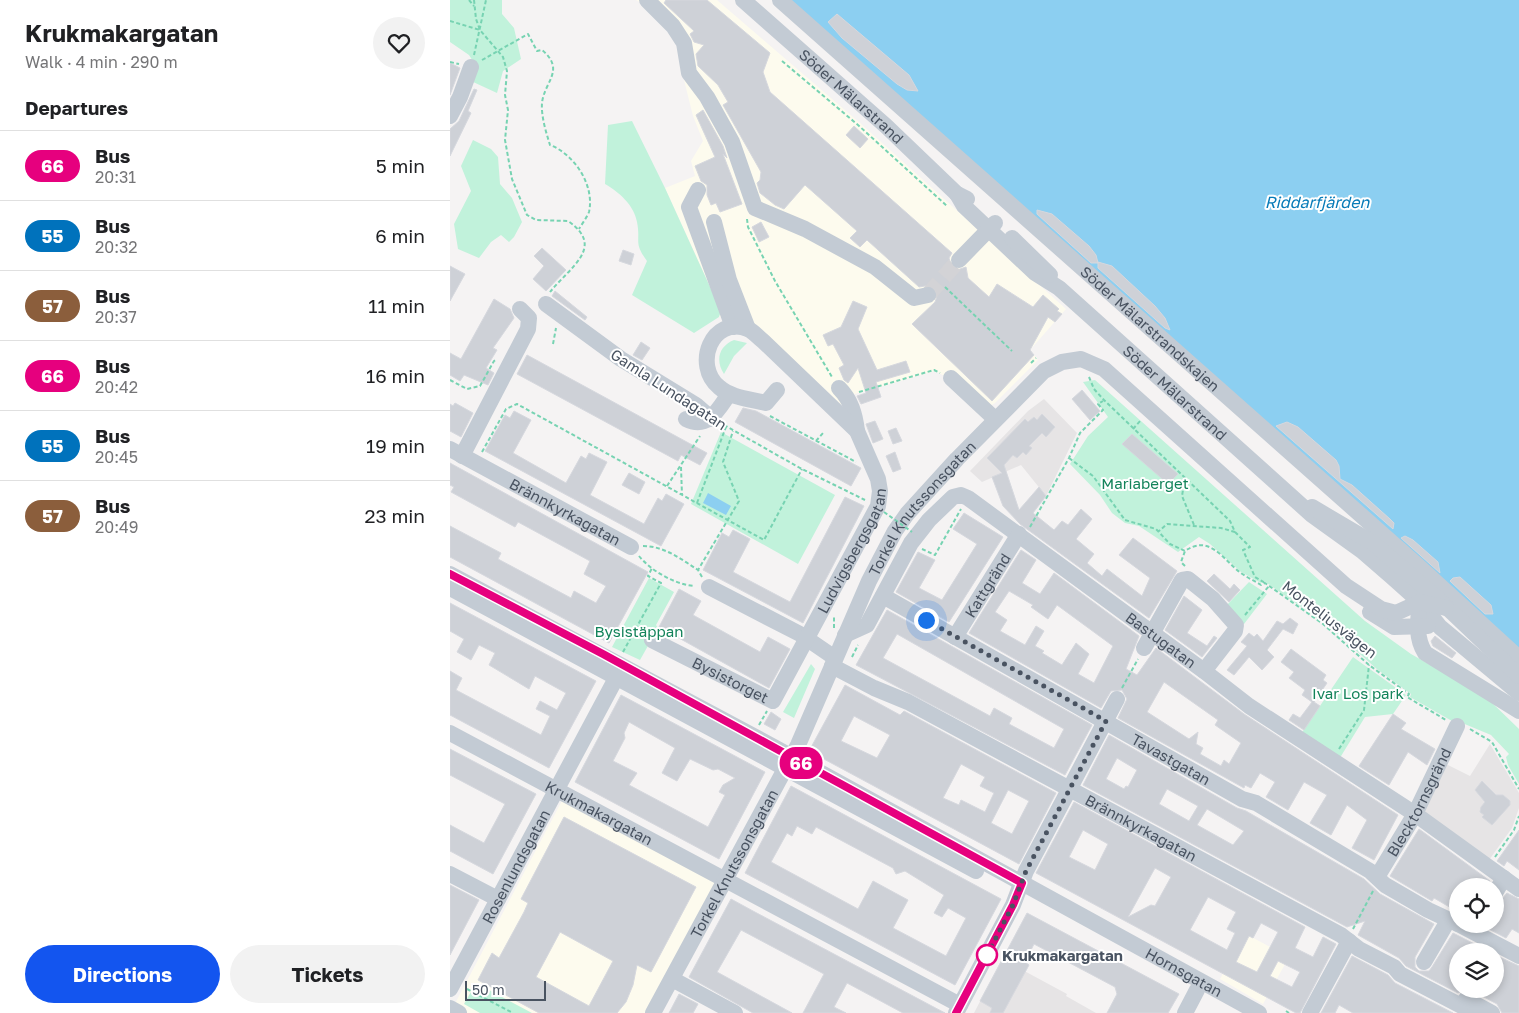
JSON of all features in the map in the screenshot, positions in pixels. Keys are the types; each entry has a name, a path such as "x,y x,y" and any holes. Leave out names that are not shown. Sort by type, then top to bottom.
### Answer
{"street":[{"name":"Söder Mälarstrand","path":"743,0 886,126 962,189 992,226 1046,270 1059,288 1328,529 1362,551 1420,602 1440,627 1519,693"},
{"name":"Söder Mälarstrandskajen","path":"780,0 1416,564 1519,658"},
{"path":"652,2 673,26 684,43 689,73 707,96 732,142 755,208 805,229 875,267 914,298 928,294"},
{"path":"450,116 460,97 471,67"},
{"path":"698,190 689,207 741,328"},
{"path":"714,222 741,328"},
{"path":"959,260 992,226"},
{"name":"Gamla Lundagatan","path":"546,304 621,360 696,405 719,423"},
{"path":"456,452 528,329 529,318 526,312 520,309"},
{"path":"741,328 720,331 711,340 707,351 707,363 717,386 729,394 766,403 776,390"},
{"name":"Ludvigsbergsgatan","path":"741,328 763,341 857,431"},
{"name":"Torkel Knutssonsgatan","path":"653,1013 788,763 839,662 845,634 881,555 895,531 919,500 1036,378 1052,365 1073,360 1088,361 1111,375 1346,586 1389,612 1402,611 1414,602 1420,602"},
{"path":"951,378 995,420"},
{"name":"Ludvigsbergsgatan","path":"807,639 881,509 878,479 857,431 856,415 843,392"},
{"path":"686,419 699,423 719,423 729,394"},
{"name":"Brännkyrkagatan","path":"456,452 631,547"},
{"path":"845,634 867,625 916,536 953,497 962,495 968,498"},
{"name":"Söder Mälarstrand","path":"1292,496 1358,533 1412,576 1519,676"},
{"name":"Bastugatan","path":"968,498 1021,535 1249,706 1415,814 1519,889"},
{"name":"Kattgränd","path":"955,637 1021,535"},
{"name":"Hornsgatan","path":"450,574 620,665 788,763 1020,888 1259,1013"},
{"path":"1141,654 1184,576 1195,584 1236,625 1235,631 1204,671"},
{"path":"1412,576 1416,582 1420,602 1417,625 1419,643 1425,653 1519,711"},
{"name":"Torkel Knutssonsgatan","path":"1346,586 1358,602 1383,621 1399,628 1417,625 1440,627"},
{"name":"Brännkyrkagatan","path":"709,587 807,639 839,662 908,702 1070,790 1351,935 1359,949 1394,967 1417,974 1492,1013"},
{"name":"Hornsgatan","path":"450,588 620,665"},
{"name":"Tavastgatan","path":"884,596 1242,799 1256,803 1376,881 1428,910 1449,919"},
{"path":"1420,602 1446,608"},
{"path":"1383,621 1395,624 1405,622 1414,615 1420,602"},
{"name":"Bysistorget","path":"652,640 773,701 807,639"},
{"name":"Rosenlundsgatan","path":"450,989 620,665"},
{"path":"958,1009 1120,693"},
{"name":"Blecktornsgränd","path":"1376,881 1415,814 1457,726"},
{"name":"Krukmakargatan","path":"450,733 726,879 958,1009"},
{"path":"450,874 498,899"},
{"name":"Hornsgatan","path":"1020,888 1239,1013"},
{"path":"1424,962 1453,933"},
{"name":"Tavastgatan","path":"1478,933 1519,956"},
{"path":"1310,1013 1351,935"},
{"name":"Brännkyrkagatan","path":"1394,967 1400,974 1475,1013"},
{"path":"672,979 735,1013"},
{"path":"1185,1013 1198,990"},
{"path":"450,1008 459,1013"}],"path":[{"path":"469,0 474,6"},
{"path":"474,0 480,30 503,57 507,71 505,95 508,110 505,124 507,157 512,178 527,216 536,220 562,219 579,229 586,243 579,259 547,297 546,304"},
{"path":"471,67 486,0"},
{"path":"450,21 480,30"},
{"path":"498,51 528,34 537,51 542,50 550,57 554,73 542,102 546,133 550,145 563,150 580,170 588,187 589,212 579,229"},
{"path":"755,208 747,216 748,227 775,281 843,392 934,370 951,378"},
{"path":"945,287 1012,351"},
{"path":"450,380 467,389 480,386 494,361 499,358"},
{"path":"1096,378 1088,374 1094,390 1230,520 1236,532 1250,547 1243,550 1255,576 1265,583"},
{"path":"1021,535 1039,513 1069,458 1080,433 1104,410 1098,404 1104,400"},
{"path":"486,444 506,410 511,405 517,404 764,540 802,469"},
{"path":"764,412 856,462"},
{"path":"1133,429 1140,421"},
{"path":"666,486 681,465 719,423"},
{"path":"696,503 719,423"},
{"name":"Gamla Lundagatan","path":"719,423 802,469 881,509 911,530 904,537"},
{"path":"698,570 739,500 723,462 733,431"},
{"path":"816,441 823,433"},
{"path":"1069,458 1093,476 1125,520 1149,525 1159,531 1170,544 1185,551 1180,562 1186,567 1184,576"},
{"path":"681,465 682,494"},
{"path":"1185,478 1182,496 1194,525"},
{"path":"922,548 935,555 968,498"},
{"path":"1159,531 1167,524 1221,528 1236,532"},
{"name":"Monteliusvägen","path":"1185,551 1194,546 1205,544 1212,547 1239,572 1261,585 1265,583 1323,624 1370,665 1409,694 1407,697 1457,726 1462,725 1486,737 1492,742 1519,789"},
{"path":"631,547 652,546 666,550 698,570 709,587"},
{"name":"Brännkyrkagatan","path":"631,547 652,568 686,585 709,587"},
{"path":"620,665 661,583 648,576 652,568"},
{"path":"1240,621 1269,586"},
{"path":"839,662 867,625"},
{"path":"1120,693 1141,654"},
{"path":"1331,761 1364,710 1370,665"},
{"path":"765,730 758,727 773,701"},
{"path":"1488,866 1514,830 1519,816"},
{"path":"1351,935 1376,881"},
{"path":"467,989 513,1013"}],"shaded area":[{"path":"636,0 717,0 860,123 1066,309 1030,350 1038,360 995,403 984,410 950,379 935,371 848,396 846,409 757,325 737,317 719,317 721,311 665,188 695,176 691,161 703,141 693,116 684,80 683,51 660,14"},
{"path":"1044,399 1077,433 1046,496 1021,465 982,482 970,471 1028,411"},
{"path":"1490,744 1519,793 1519,808 1512,828 1489,860 1425,815 1424,807 1444,763 1470,776"},
{"path":"565,795 724,879 653,1013 450,1013"},
{"path":"1244,933 1289,957 1263,1004 1220,979"},
{"path":"1002,959 1067,994 1066,996 1096,1013 974,1013"}],"green space":[{"path":"450,0 502,0 502,14 514,28 521,59 503,71 497,93 471,81 476,66 469,55 450,42"},
{"path":"632,121 721,311 719,317 694,333 632,295 647,261 640,250 637,222 633,210 620,195 605,184 608,125"},
{"path":"473,140 491,149 498,157 500,184 512,198 522,222 509,242 501,235 491,242 479,258 458,249 454,224 471,191 461,166"},
{"path":"734,340 747,343 734,356 724,374 719,359 720,354 725,346"},
{"name":"Mariaberget","path":"1095,380 1365,621 1411,654 1485,696 1519,729 1519,784 1508,765 1506,757 1509,754 1491,735 1455,720 1452,721 1410,697 1411,694 1378,670 1326,624 1328,622 1323,618 1320,620 1264,581 1261,583 1241,572 1210,544 1199,537 1178,552 1139,526 1125,523 1112,513 1100,495 1070,464 1088,436 1108,417 1083,382"},
{"path":"721,432 835,495 798,564 691,504"},
{"name":"Bysistäppan","path":"649,578 674,592 656,625 658,628 640,660 612,647"},
{"path":"1249,582 1267,594 1244,624 1226,606"},
{"name":"Ivar Los park","path":"1353,657 1406,695 1393,714 1365,717 1338,761 1299,737"},
{"path":"811,664 815,669 794,718 783,712"},
{"path":"476,983 532,1013 480,1013 464,1004"}],"water":[{"name":"Riddarfjärden","path":"786,0 1519,0 1519,652"},
{"path":"708,493 731,506 726,515 703,503"}],"building":[{"path":"666,0 707,0 770,53 763,72 770,92 952,253 949,258 952,267 957,270 966,267 968,278 989,297 997,284 1033,307 1043,295 1059,309 1057,311 1062,314 1055,322 1048,317 1030,350 1034,355 992,401 912,324 935,302 938,293 935,288 931,285 919,287 867,240 860,247 850,238 857,231 805,185 784,209 775,205 760,193 757,183 760,180 761,172 723,105 728,102 718,85 698,66 696,54 704,45 694,42 690,34 694,31 664,3"},
{"path":"837,14 909,75 918,91 907,90 897,84 842,38 828,22"},
{"path":"450,63 460,68 450,95"},
{"path":"474,89 477,90 468,111 471,113 450,156 450,129 459,121"},
{"path":"703,110 723,146 727,158 723,154 742,204 720,212 716,203 711,205 707,195 707,185 701,181 695,166 715,157 696,115"},
{"path":"854,126 868,139 860,148 846,135"},
{"path":"1037,210 1052,214 1089,246 1096,255 1098,263 1091,263 1037,214"},
{"path":"761,222 769,237 759,242 752,227"},
{"path":"542,248 566,270 546,291 533,279 544,266 534,256"},
{"path":"623,250 634,254 631,265 619,261"},
{"path":"1098,262 1112,266 1155,306 1165,318 1170,330 1165,328 1098,268"},
{"path":"450,266 465,274 450,301"},
{"path":"555,291 587,317 585,320 552,296"},
{"path":"494,299 510,309 514,318 493,348 497,350 486,368 494,373 488,385 464,375 460,381 450,375 450,353 461,359"},
{"path":"853,301 867,307 858,329 877,370 906,361 910,372 876,382 881,397 861,404 857,396 866,393 858,368 848,383 844,380 839,368 844,365 833,344 828,346 823,335 841,327"},
{"path":"641,342 650,348 642,360 633,355"},
{"path":"527,355 707,453 700,465 681,455 678,461 517,374"},
{"path":"1082,390 1100,411 1090,420 1072,399"},
{"path":"455,403 473,413 461,437 450,431 450,404 453,406"},
{"path":"743,408 756,411 861,468 851,486 735,422"},
{"path":"514,411 531,420 513,453 566,483 581,456 586,459 589,453 607,462 590,495 644,524 658,498 662,501 666,494 684,504 661,546 485,451 505,415 510,418"},
{"path":"1042,414 1055,427 1046,437 1042,433 1029,446 1032,448 1026,455 1023,452 1017,458 1013,455 1004,465 1019,510 1039,487 1046,496 1033,513 1054,530 1062,521 1068,525 1081,509 1092,519 1076,539 1094,554 1087,563 1102,576 1107,569 1142,596 1150,578 1119,555 1133,538 1177,571 1149,618 1020,524 1003,506 992,477 1002,473 987,458 1025,419 1028,422 1034,417 1037,420"},
{"path":"875,421 883,439 873,443 866,424"},
{"path":"1287,422 1298,427 1336,460 1339,466 1340,479 1352,485 1390,519 1394,523 1393,529 1276,426"},
{"path":"896,428 902,441 893,444 888,431"},
{"path":"1132,434 1178,474 1168,484 1122,444"},
{"path":"895,452 901,469 893,472 886,456"},
{"path":"450,463 648,572 609,643 450,557 450,526 501,553 498,559 571,598 574,591 596,603 606,586 584,574 590,561 518,522 515,527 451,492 454,487 450,485"},
{"path":"629,473 645,482 639,494 622,485"},
{"path":"845,497 864,506 803,623 703,570 722,533 729,537 733,530 750,539 733,572 790,602"},
{"path":"964,513 1003,537 949,622 896,592 918,552 935,560 919,588 942,600 977,544 953,529"},
{"path":"1405,536 1413,540 1438,562 1440,573 1401,538"},
{"path":"1021,550 1036,560 1022,583 1040,594 1054,573 1139,636 1126,669 1137,675 1156,648 1244,714 1398,815 1374,860 1352,848 1367,820 1347,805 1331,835 1310,823 1327,795 1304,782 1288,810 1266,797 1275,782 1260,773 1251,788 1245,785 1244,788 1118,718 1127,699 1122,690 1111,691 1101,708 969,633","holes":["1009,591 1033,605 1031,607 1048,619 1057,605 1113,646 1094,683 1078,674 1089,654 1076,643 1062,665 1042,653 1044,651 1035,646 1044,631 1036,626 1025,645 1000,631 1007,620 995,612","1164,682 1218,720 1215,725 1241,743 1229,764 1224,760 1221,766 1200,754 1203,748 1196,744 1198,732 1189,739 1147,712"]},
{"path":"1214,574 1230,589 1234,584 1240,590 1229,602 1207,581"},
{"path":"1460,577 1491,605 1493,614 1485,614 1450,581 1453,578"},
{"path":"679,589 701,601 693,615 760,652 768,637 790,649 769,688 659,627"},
{"path":"1184,596 1202,610 1187,633 1207,646 1214,636 1217,638 1202,657 1165,630"},
{"path":"450,603 596,681 549,768 450,715 450,671 462,678 456,690 541,735 550,716 536,709 540,701 557,710 566,693 535,676 529,689 489,665 495,653 479,645 471,660 457,652 464,639 450,631"},
{"path":"887,610 1092,725 1065,775 856,665","holes":["897,634 1064,729 1054,748 1009,724 1012,718 994,708 990,716 883,658"]},
{"path":"1290,618 1298,624 1293,634 1283,629 1267,650 1274,657 1262,670 1249,657 1234,675 1227,670 1247,646 1241,642 1249,633 1254,637 1257,634 1263,641 1277,621 1283,624"},
{"path":"1435,636 1456,653 1452,658 1433,646 1431,641"},
{"path":"1291,649 1326,675 1323,680 1327,683 1314,702 1320,706 1304,730 1289,720 1293,714 1300,718 1312,702 1302,695 1305,690 1289,678 1294,672 1281,662"},
{"path":"845,685 900,715 904,711 1056,793 1019,864 809,751","holes":["854,716 890,735 877,758 841,741","961,764 985,777 980,786 994,793 985,812 961,800 959,805 943,798","1008,790 1029,801 1012,834 991,823"]},
{"path":"621,695 765,772 719,859 575,782","holes":["629,722 675,748 662,773 677,781 690,759 713,770 718,769 735,778 723,785 719,792 725,795 708,827 629,785 637,773 613,761 625,738 624,733"]},
{"path":"771,712 781,719 775,730 764,724"},
{"path":"1393,714 1406,723 1401,729 1435,749 1427,765 1408,752 1389,785 1359,766"},
{"path":"1109,735 1364,879 1380,894 1434,924 1415,957 1415,967 1419,971 1429,971 1453,933 1472,943 1449,943 1449,988 1406,966 1399,958 1358,935 1365,921 1347,927 1083,785","holes":["1117,758 1137,770 1128,787 1126,786 1124,789 1106,779","1167,789 1198,806 1189,821 1159,804","1207,809 1244,831 1233,845 1197,825"]},
{"path":"450,749 536,794 493,874 450,851 450,825 484,843 505,804 450,775"},
{"path":"1482,781 1496,795 1503,795 1510,801 1510,805 1492,825 1482,817 1484,815 1480,812 1481,807 1485,802 1475,790"},
{"path":"791,786 1001,899 955,985 745,873","holes":["797,826 812,834 816,827 893,868 896,874 905,871 944,895 934,913 942,917 948,908 966,918 946,956 893,928 908,900 873,881 858,909 771,862 787,833 792,836"]},
{"path":"1074,802 1305,927 1295,948 1313,957 1323,937 1336,944 1300,1013 1296,1013 1036,873","holes":["1083,830 1108,844 1095,870 1069,857","1155,868 1171,877 1155,906 1151,905 1128,917","1208,897 1236,912 1227,929 1235,933 1227,950 1190,930","1261,923 1278,932 1257,972 1236,962 1249,936 1253,938","1278,961 1300,972 1292,987 1270,976"]},
{"path":"564,817 696,887 651,972 637,965 633,985 626,1002 617,1013 539,1013 478,980 492,953 499,958 524,912 528,903 521,899","holes":["560,932 613,961 589,1006 536,977"]},
{"path":"1419,829 1486,878 1449,878 1449,907 1434,898 1432,901 1390,876"},
{"path":"1519,830 1519,870 1507,861 1504,866 1497,861"},
{"path":"450,885 479,900 450,955"},
{"path":"1507,893 1519,899 1519,933 1512,929 1506,938 1496,933 1504,933 1504,896"},
{"path":"731,899 945,1013 903,1013 847,983 834,1007 846,1013 803,1013 824,974 741,930 717,972 792,1013 753,1013 689,977"},
{"path":"1027,913 1179,994 1168,1013 1107,1013 1117,994 1115,987 1034,944 1025,962 1029,965 1003,1013 990,1013 992,1008 980,1001"},
{"path":"1352,956 1388,975 1395,983 1453,1013 1353,1013 1339,1005 1335,1013 1321,1013"},
{"path":"1504,959 1519,966 1519,1013 1502,1013 1497,1004 1486,998 1504,998"},
{"path":"679,994 698,1004 693,1013 669,1013"}],"tunnel":[{"path":"928,295 959,260"}],"bus line":[{"name":"66","path":"450,574 603,654 1022,883 1013,905 956,1013"}],"place":[{"name":"Krukmakargatan","path":"987,955"}],"route":[{"path":"926,620 1106,721 1026,871 1013,905 987,955"}]}
